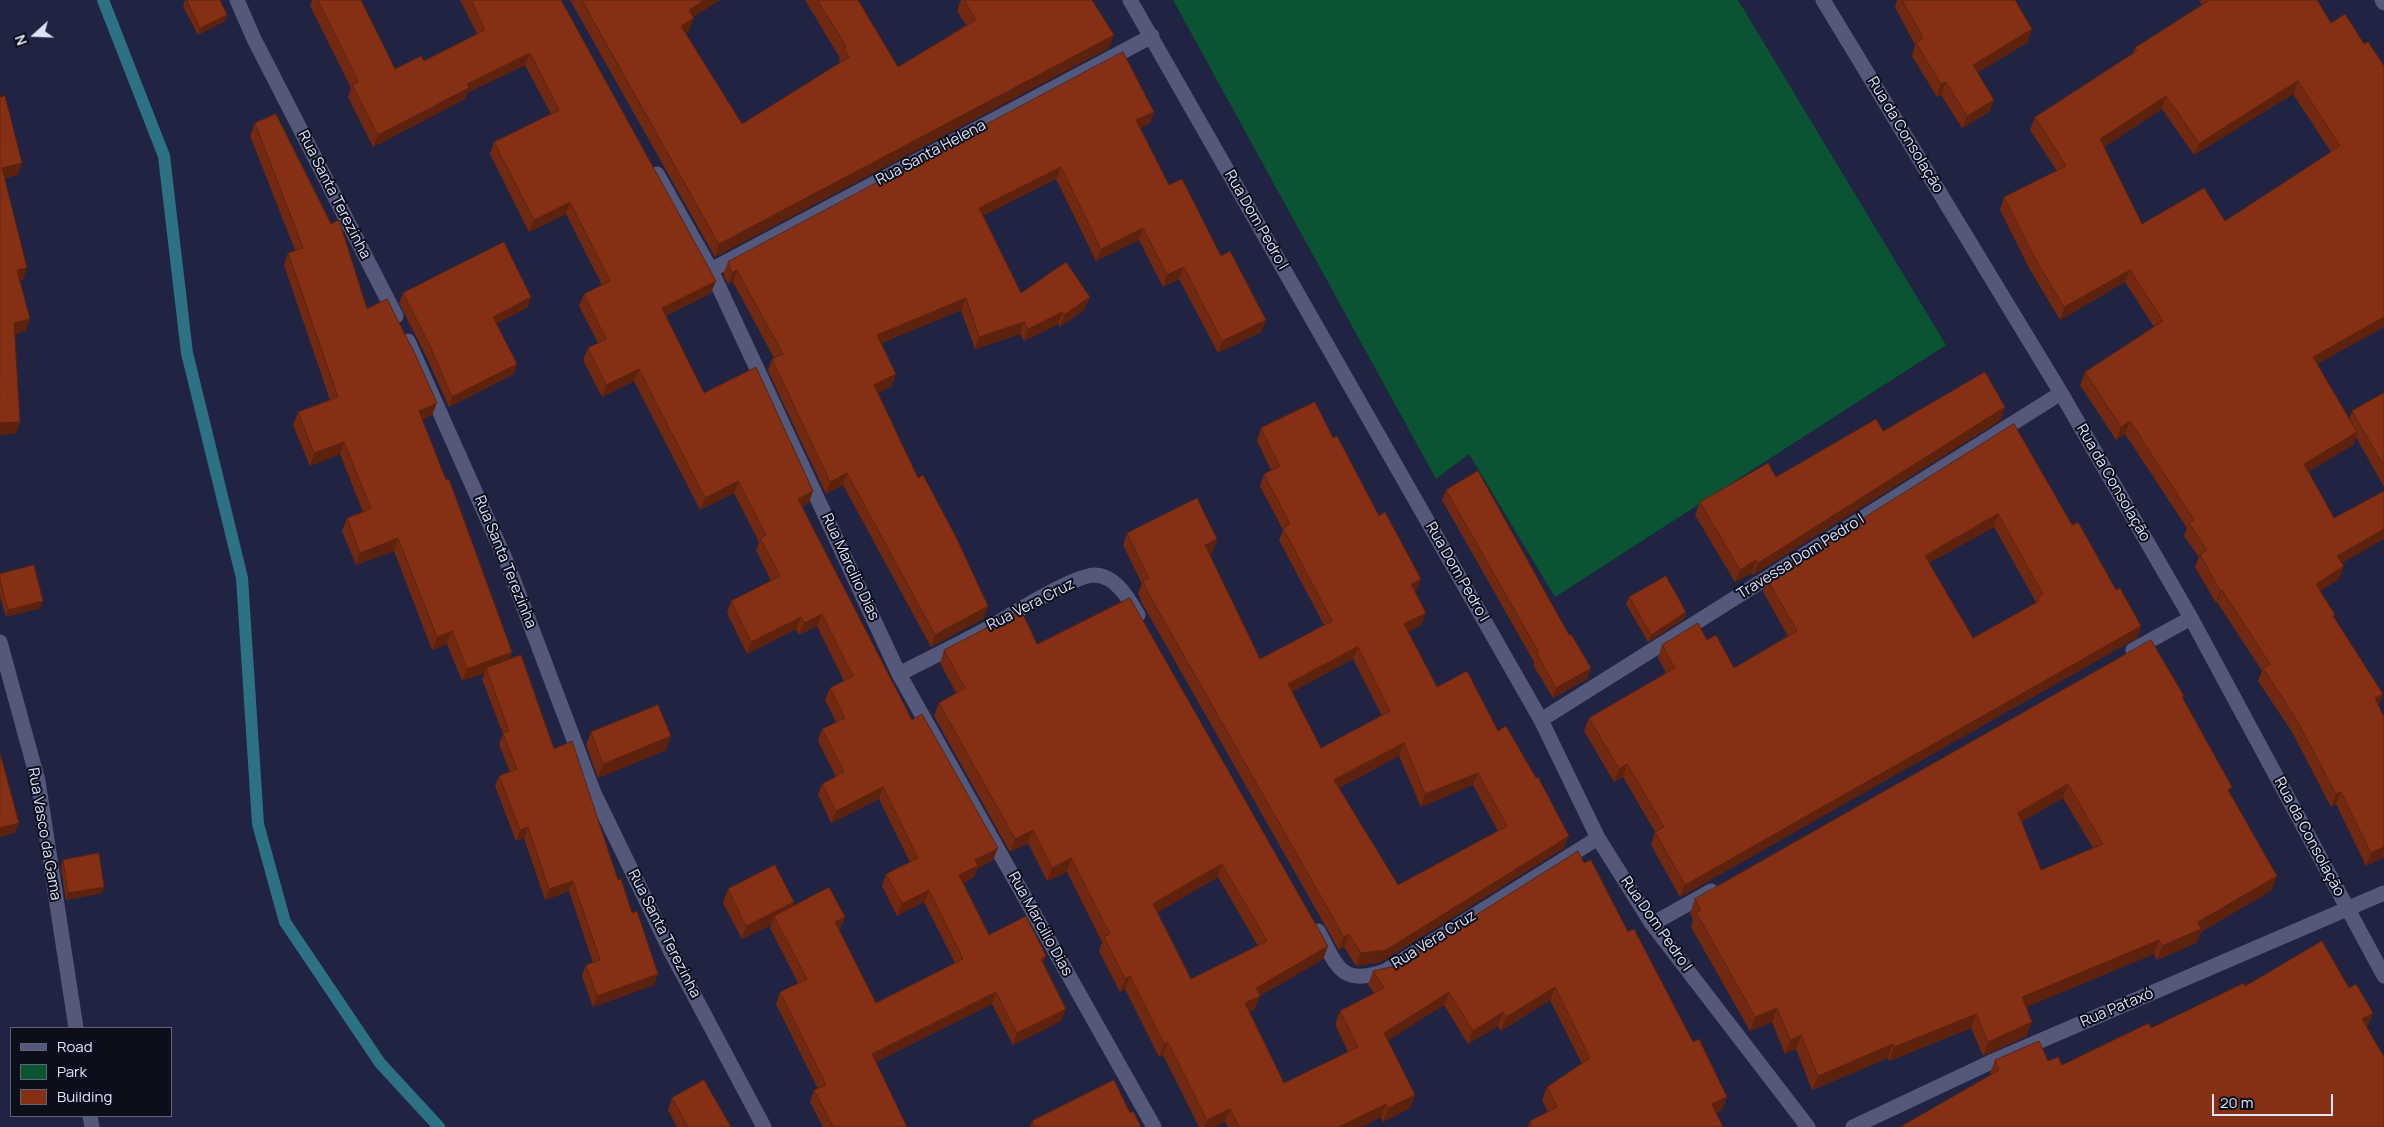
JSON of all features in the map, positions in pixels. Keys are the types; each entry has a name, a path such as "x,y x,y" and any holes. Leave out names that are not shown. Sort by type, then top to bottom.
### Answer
{"street":[{"name":"Rua Santa Terezinha","path":"238,0 254,39 419,362 507,563 594,793 670,950 764,1127"},
{"name":"Rua Dom Pedro I","path":"1130,0 1541,720 1598,838 1652,924 1808,1127"},
{"name":"Rua da Consolação","path":"1822,0 2061,393 2191,618 2384,976"},
{"name":"Rua Santa Helena","path":"711,270 1152,36"},
{"name":"Rua Marcilio Dias","path":"647,157 711,270 900,674 1154,1127"},
{"name":"Travessa Dom Pedro I","path":"1541,720 2061,393"},
{"name":"Rua Vera Cruz","path":"900,674 1034,601 1072,582 1095,575 1113,582 1129,599 1143,624"},
{"path":"2122,657 2191,618"},
{"name":"Rua Vasco da Gama","path":"0,642 38,781 76,1027"},
{"name":"Rua Vera Cruz","path":"1310,918 1340,970 1354,977 1369,977 1385,971 1598,838"},
{"path":"1652,924 1720,886"},
{"name":"Rua Pataxó","path":"1853,1127 1991,1062 2384,894"}],"green space":[{"path":"1173,0 1738,0 1946,345 1555,597 1469,454 1436,479"}],"building":[{"path":"187,0 220,0 227,15 200,28"},
{"path":"318,0 361,0 395,69 421,56 424,61 485,30 471,0 561,0 716,281 662,308 704,393 756,367 813,491 798,499 912,720 922,714 998,848 975,860 978,866 959,875 989,935 1026,916 1046,956 1041,959 1066,1009 1017,1033 996,992 872,1054 907,1127 833,1127 814,1090 826,1085 780,992 807,979 774,916 829,887 845,917 835,922 876,1003 963,959 929,890 902,904 886,874 918,858 883,787 836,811 822,784 844,772 822,729 845,718 830,688 853,676 822,614 804,623 801,617 751,642 731,601 780,576 760,538 766,535 738,481 705,498 639,369 606,385 588,348 606,339 584,294 610,281 570,202 534,220 494,142 559,110 530,53 467,84 469,88 378,135 352,85 358,82"},
{"path":"582,0 704,0 689,10 694,18 681,26 742,124 849,57 844,48 846,46 817,0 858,0 898,67 976,20 964,0 1092,0 1114,35 719,244"},
{"path":"1902,0 2015,0 2032,29 1973,65 1994,100 1967,116 1946,82 1941,84 1916,43 1923,38"},
{"path":"2210,0 2317,0 2331,23 2345,14 2364,44 2368,42 2384,66 2384,317 2313,357 2357,432 2304,464 2334,518 2384,491 2384,529 2337,556 2344,566 2316,584 2335,615 2333,616 2383,694 2375,698 2384,717 2384,847 2371,853 2341,792 2336,794 2296,719 2263,668 2270,664 2222,590 2220,591 2200,554 2207,550 2189,523 2194,520 2130,421 2121,427 2085,372 2163,321 2130,270 2064,307 2033,255 2004,197 2066,166 2035,117 2137,51 2135,48","holes":["2298,81 2340,146 2225,221 2204,188 2142,224 2100,139 2166,96 2199,143"]},
{"path":"1123,52 1154,112 1136,120 1169,185 1182,179 1221,256 1230,251 1266,320 1222,341 1184,267 1167,275 1143,228 1101,249 1061,167 979,208 1021,293 1066,262 1090,297 1064,315 1062,312 1028,329 1024,322 979,337 966,298 877,335 896,374 874,385 918,478 923,475 956,537 988,606 935,635 847,473 830,482 772,359 783,354 737,270 732,273 728,262"},
{"path":"0,93 1,97 5,96 22,163 2,168 27,268 17,270 30,319 14,323 20,422 0,423"},
{"path":"276,114 331,224 339,220 367,309 387,299 437,403 419,411 446,480 449,479 512,652 467,669 452,631 437,637 398,538 360,553 347,518 371,509 344,442 314,453 298,412 338,397 288,253 303,248 255,123"},
{"path":"504,242 531,297 493,317 517,364 452,397 431,348 403,293"},
{"path":"1985,372 2005,407 1758,563 1756,560 1740,570 1700,502 1768,463 1776,477 1876,419 1883,431"},
{"path":"2384,393 2384,466 2352,411"},
{"path":"1315,402 1333,438 1337,436 1379,516 1385,512 1421,579 1411,584 1426,613 1404,624 1437,687 1467,671 1498,731 1506,726 1536,778 1538,777 1569,836 1386,950 1361,953 1349,934 1344,937 1147,591 1143,581 1149,578 1127,533 1197,498 1217,539 1205,545 1260,659 1332,621 1283,528 1290,524 1264,474 1280,466 1261,428","holes":["1358,647 1390,711 1321,748 1288,684","1404,743 1425,794 1478,773 1507,826 1398,885 1334,780"]},
{"path":"2014,424 2072,525 2078,522 2116,590 2120,588 2141,626 1685,885 1655,832 1664,827 1627,764 1619,769 1589,718 1675,668 1662,645 1698,623 1707,640 1716,635 1734,668 1797,631 1767,579","holes":["1998,514 2043,594 2038,598 2039,601 1973,638 1925,556"]},
{"path":"1478,471 1569,635 1571,634 1591,668 1556,688 1537,654 1539,653 1446,490"},
{"path":"34,565 43,601 8,610 0,574"},
{"path":"1666,576 1686,612 1651,635 1629,597"},
{"path":"1130,598 1328,946 1256,988 1260,996 1245,1003 1284,1083 1358,1047 1340,1011 1384,988 1373,971 1395,966 1578,851 1584,863 1591,860 1628,932 1634,929 1693,1042 1699,1039 1727,1097 1712,1104 1723,1127 1527,1127 1532,1125 1530,1121 1557,1107 1547,1087 1590,1058 1555,987 1506,1017 1503,1012 1473,1031 1449,992 1384,1033 1415,1095 1388,1108 1386,1104 1339,1127 1239,1127 1230,1109 1207,1120 1168,1042 1164,1044 1130,976 1125,979 1104,937 1110,934 1071,858 1052,868 1033,830 1015,839 939,703 965,688 944,650 1021,610 1037,644","holes":["1222,864 1267,941 1191,979 1153,904"]},
{"path":"2151,640 2184,696 2182,697 2232,787 2228,790 2277,876 2198,922 2201,929 2162,946 2159,940 2022,997 2032,1022 1988,1042 1976,1014 1894,1047 1893,1044 1818,1076 1801,1035 1790,1040 1777,1008 1755,1017 1696,912 1701,910 1695,899","holes":["2068,784 2103,844 2041,870 2018,813"]},
{"path":"521,655 554,749 572,741 618,880 621,879 632,913 637,911 658,974 597,996 586,965 600,960 573,881 549,889 528,827 520,830 499,776 517,769 503,733 509,731 486,668"},
{"path":"658,705 671,736 603,764 591,732"},
{"path":"0,753 19,823 0,828"},
{"path":"99,853 104,887 68,893 63,860"},
{"path":"775,865 794,902 746,926 728,889"},
{"path":"2322,941 2349,988 2356,984 2373,1013 2362,1019 2384,1057 2384,1127 1900,1127 1999,1070 1995,1060 2039,1041 2048,1061 2058,1057 2062,1065 2149,1023 2151,1028 2244,983 2245,986"},
{"path":"704,1080 731,1127 688,1127 672,1098"},
{"path":"1114,1080 1130,1113 1133,1111 1141,1127 1034,1127 1032,1121"}],"waterway":[{"path":"103,0 164,156 187,353 242,578 258,824 285,922 380,1063 439,1127"}]}
